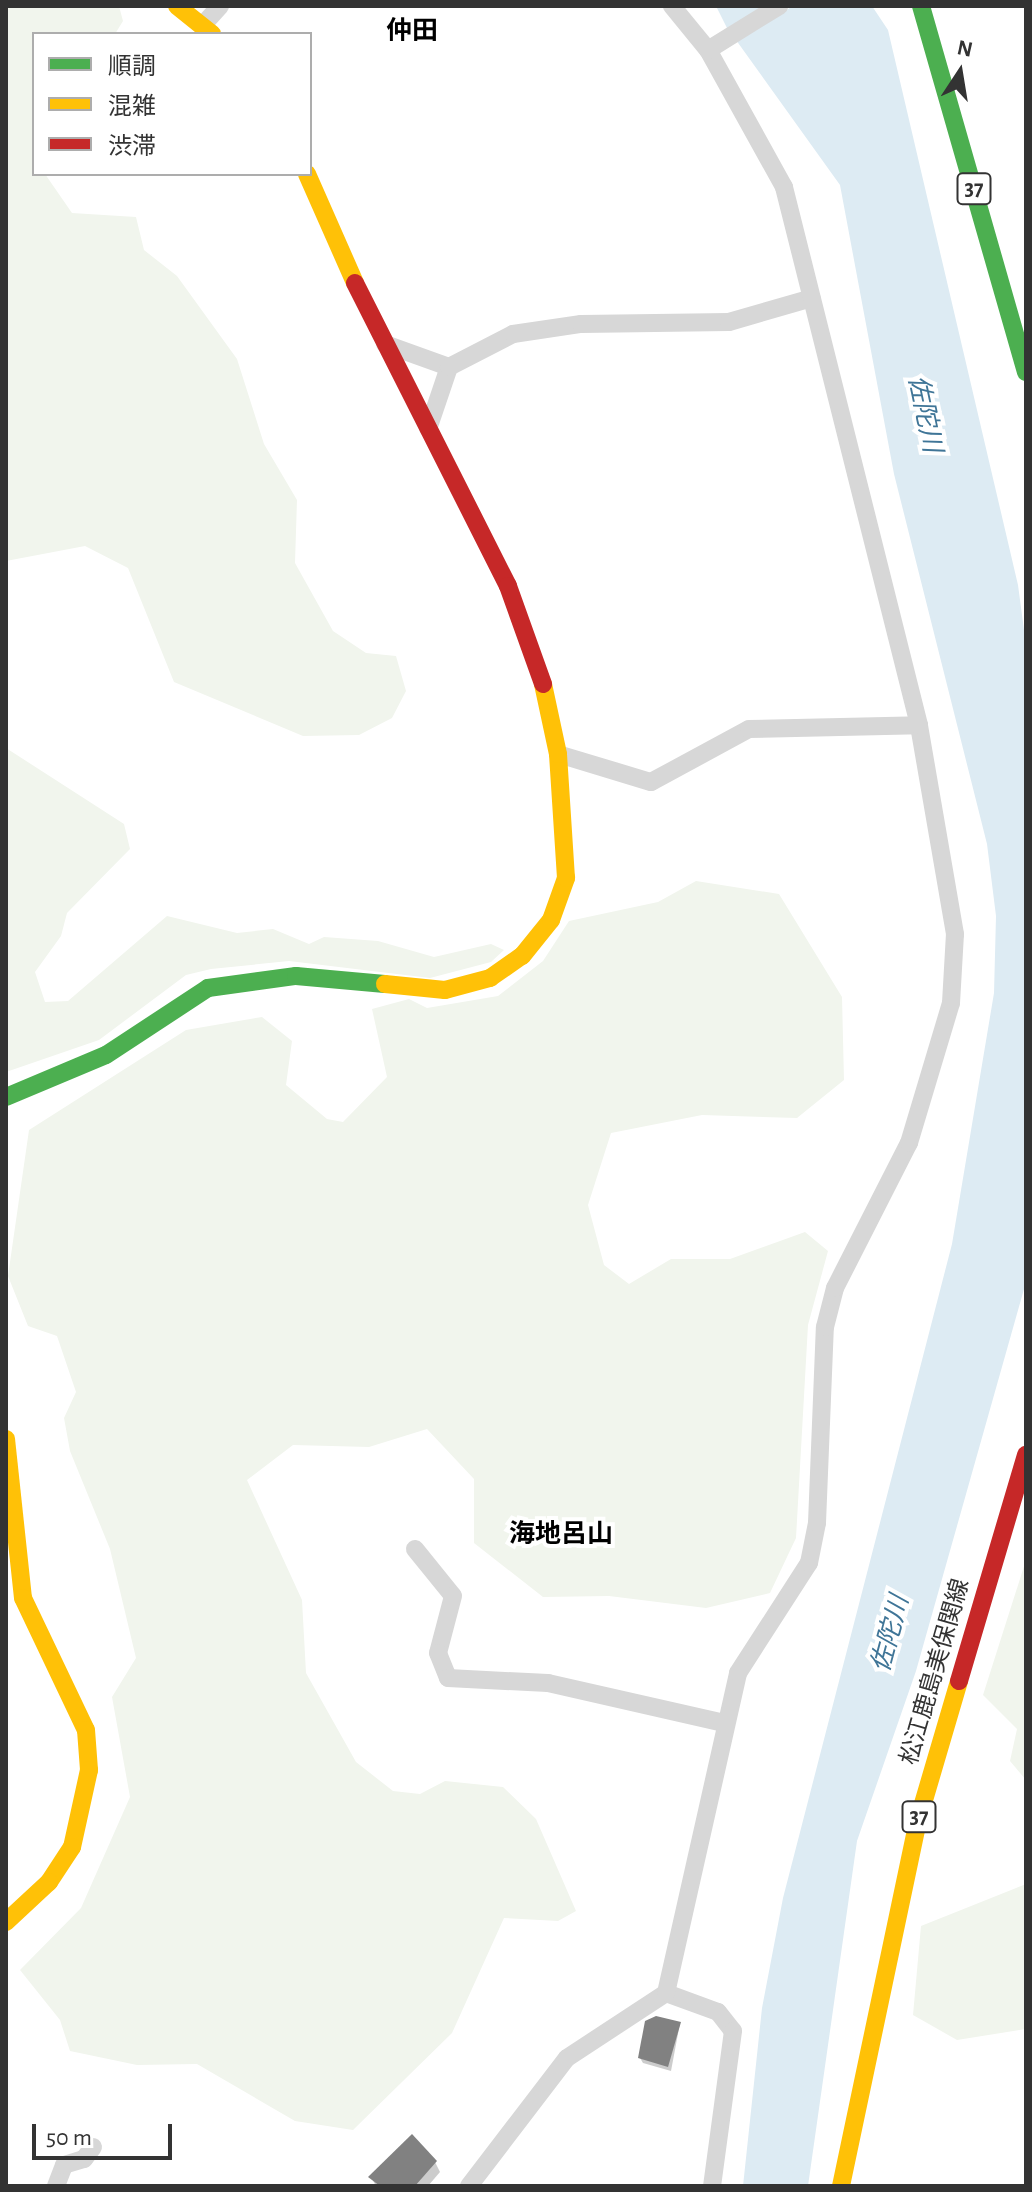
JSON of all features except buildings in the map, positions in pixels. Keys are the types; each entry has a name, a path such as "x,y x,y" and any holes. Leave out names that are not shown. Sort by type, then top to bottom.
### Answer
{"street":[{"path":"177,6 207,30 220,6"},
{"path":"469,2186 567,2058 666,1993 724,1723 760,1629 809,1563 817,1523 825,1327 835,1288 909,1143 951,1003 955,934 919,725 784,187 708,50 672,6"},
{"path":"708,50 779,6"},
{"name":"37","path":"921,6 943,63 986,251 1026,372"},
{"path":"6,1097 106,1055 222,985 296,976 445,990 490,978 551,920 566,878 558,754 540,667 513,599 385,344 308,176"},
{"path":"428,429 449,367 513,334 581,324 729,322 812,298"},
{"path":"385,344 449,367"},
{"path":"558,754 651,782 749,729 919,725"},
{"path":"6,1439 8,1501 23,1598 86,1730 89,1770 72,1847 49,1882 6,1922"},
{"name":"松江鹿島美保関線","path":"841,2186 917,1824 1026,1455"},
{"path":"415,1549 453,1596 438,1653 448,1678 548,1683 724,1723"},
{"path":"666,1993 718,2012 733,2031 712,2186"},
{"path":"56,2186 64,2165 84,2159 93,2147"}],"shaded area":[{"path":"6,6 119,6 123,21 116,32 32,32 32,176 46,176 72,213 136,217 144,250 177,276 237,359 264,444 297,500 295,563 333,631 366,653 396,656 406,691 392,718 359,735 303,736 174,682 128,568 85,546 6,561"},
{"path":"6,748 124,824 130,849 67,913 61,936 35,972 45,1002 68,1001 167,916 237,933 273,929 309,944 324,937 378,941 434,957 491,944 504,950 491,962 430,978 289,961 211,969 186,975 99,1040 6,1072"},
{"path":"696,881 779,894 842,997 844,1080 797,1118 702,1115 611,1133 588,1205 604,1265 629,1284 671,1259 730,1259 805,1232 828,1251 808,1325 796,1538 770,1593 706,1608 609,1596 543,1597 474,1543 474,1479 427,1429 369,1447 293,1445 247,1480 302,1600 306,1673 356,1762 393,1791 420,1794 445,1781 503,1787 536,1819 576,1911 558,1921 504,1918 452,2033 353,2130 295,2121 197,2064 137,2065 70,2051 60,2020 20,1970 81,1908 130,1797 112,1697 136,1658 110,1549 70,1451 64,1418 76,1392 57,1336 28,1326 8,1276 29,1130 186,1030 262,1017 292,1041 286,1085 327,1119 343,1122 387,1077 372,1009 409,999 427,1008 498,996 543,961 569,921 658,902"},
{"path":"1026,1560 1026,1780 1010,1761 1017,1729 983,1695"},
{"path":"1026,1884 1026,2029 957,2040 913,2015 921,1926"}],"water":[{"path":"716,6 771,6 729,32"},
{"name":"佐陀川","path":"793,6 872,6 888,30 1018,585 1026,645 1026,1282 916,1671 857,1841 808,2186 743,2186 762,2008 783,1898 952,1244 994,993 996,916 987,844 894,474 840,185 736,40"}],"traffic: fast":[{"path":"921,6 1026,372"},
{"path":"6,1097 106,1055 208,988 296,976 385,984"}],"traffic: slow":[{"path":"177,6 210,32"},
{"path":"308,176 355,283"},
{"path":"385,984 445,990 490,978 522,956 551,920 566,878 558,754 543,684"},
{"path":"6,1439 23,1598 86,1730 89,1770 72,1847 49,1882 6,1922"},
{"path":"841,2186 917,1824 959,1681"}],"traffic: jam":[{"path":"355,283 508,586 543,684"},
{"path":"959,1681 1026,1455"}],"district":[{"name":"仲田","path":"412,32"},
{"name":"海地呂山","path":"561,1535"}]}
